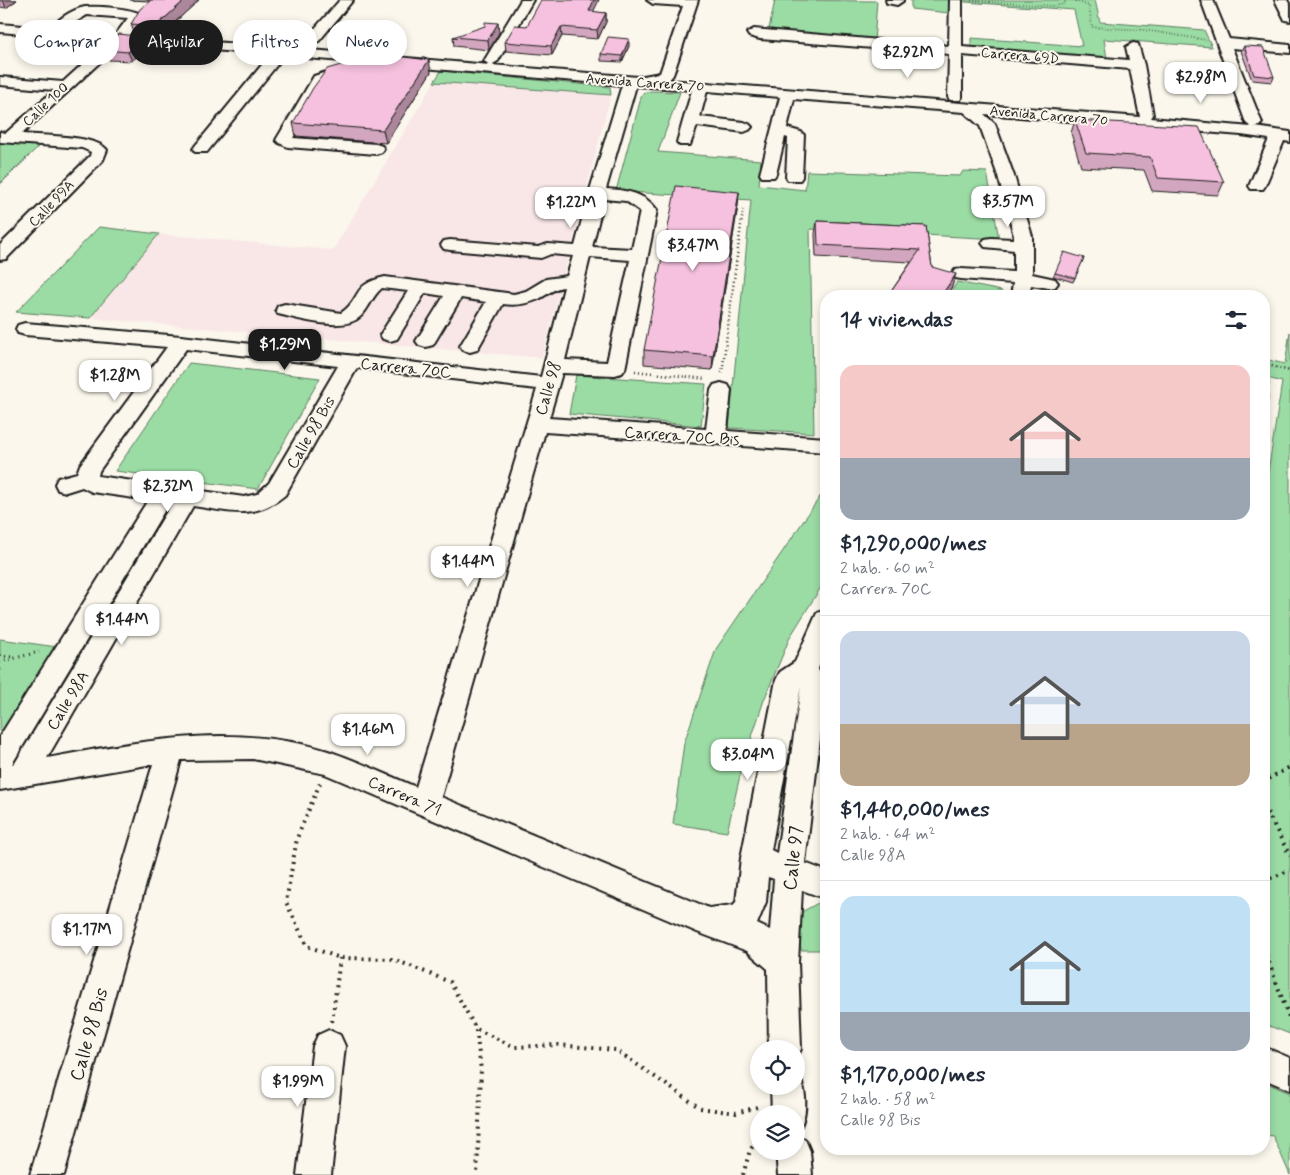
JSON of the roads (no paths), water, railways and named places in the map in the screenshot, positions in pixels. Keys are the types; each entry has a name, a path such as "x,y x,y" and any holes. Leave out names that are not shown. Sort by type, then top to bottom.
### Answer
{"street":[{"path":"317,41 347,0"},
{"path":"491,60 527,0"},
{"path":"630,81 657,79 666,74 692,1 653,0"},
{"path":"955,97 956,0"},
{"path":"1281,0 1290,17"},
{"path":"1197,12 1210,6 1224,43 1248,126"},
{"name":"Avenida Carrera 70","path":"0,20 61,25 122,35"},
{"name":"Avenida Carrera 70","path":"0,28 122,35 233,44"},
{"name":"Carrera 69D","path":"754,33 1137,65"},
{"name":"Calle 100","path":"5,137 122,35"},
{"name":"Avenida Carrera 70","path":"317,42 491,60 955,97 1248,126 1286,133"},
{"path":"1224,43 1290,49"},
{"path":"1133,47 1146,115"},
{"name":"Avenida Carrera 70","path":"407,62 788,94 861,106 968,108 1248,126"},
{"path":"201,149 275,65"},
{"path":"305,65 312,72"},
{"path":"312,72 346,65"},
{"path":"312,72 285,141 376,148"},
{"path":"0,81 64,86"},
{"name":"Calle 98","path":"425,804 552,374 597,193 630,81"},
{"path":"685,142 701,86"},
{"path":"768,174 788,94"},
{"path":"817,110 861,106 917,119"},
{"path":"968,108 982,118 989,129 1006,176 1023,236 1021,288"},
{"path":"989,129 995,119 1009,112"},
{"path":"691,121 744,127"},
{"path":"779,131 796,134 794,177"},
{"path":"1257,186 1286,133"},
{"name":"Calle 99A","path":"0,255 97,156 99,150 85,144 5,137"},
{"path":"450,245 541,253 548,249 638,256 649,210 645,204 629,196 597,193"},
{"path":"991,243 1023,245"},
{"name":"Carrera 70C","path":"25,329 181,342 351,361 552,374 615,369 638,256"},
{"path":"961,274 1021,288 1046,290"},
{"path":"285,310 338,320 346,319 351,322 369,288 376,283 385,282 514,300 524,299 552,283 575,281"},
{"path":"390,335 419,287"},
{"path":"426,341 455,292"},
{"path":"470,346 497,298"},
{"path":"307,333 318,316"},
{"path":"175,495 115,494 92,484 76,481 88,470 181,342"},
{"name":"Calle 98 Bis","path":"175,495 244,505 264,500 277,489 351,361"},
{"path":"716,437 717,382"},
{"name":"Carrera 70C Bis","path":"537,424 820,446"},
{"name":"Calle 98A","path":"0,760 71,643 175,495"},
{"name":"Calle 98A","path":"12,776 175,495"},
{"name":"Calle 97","path":"786,1040 782,962 789,871 814,686 814,661 820,642"},
{"name":"Calle 97","path":"708,922 737,919 747,913 751,902 755,858 790,680 814,661"},
{"name":"Carrera 71","path":"12,776 171,749 243,747 277,750 328,763 708,922 757,940 782,962"},
{"name":"Calle 98 Bis","path":"47,1175 171,749"},
{"path":"755,858 820,884"},
{"path":"314,1175 329,1046"},
{"path":"1270,1066 1290,1074"},
{"path":"794,1160 795,1175"}]}
